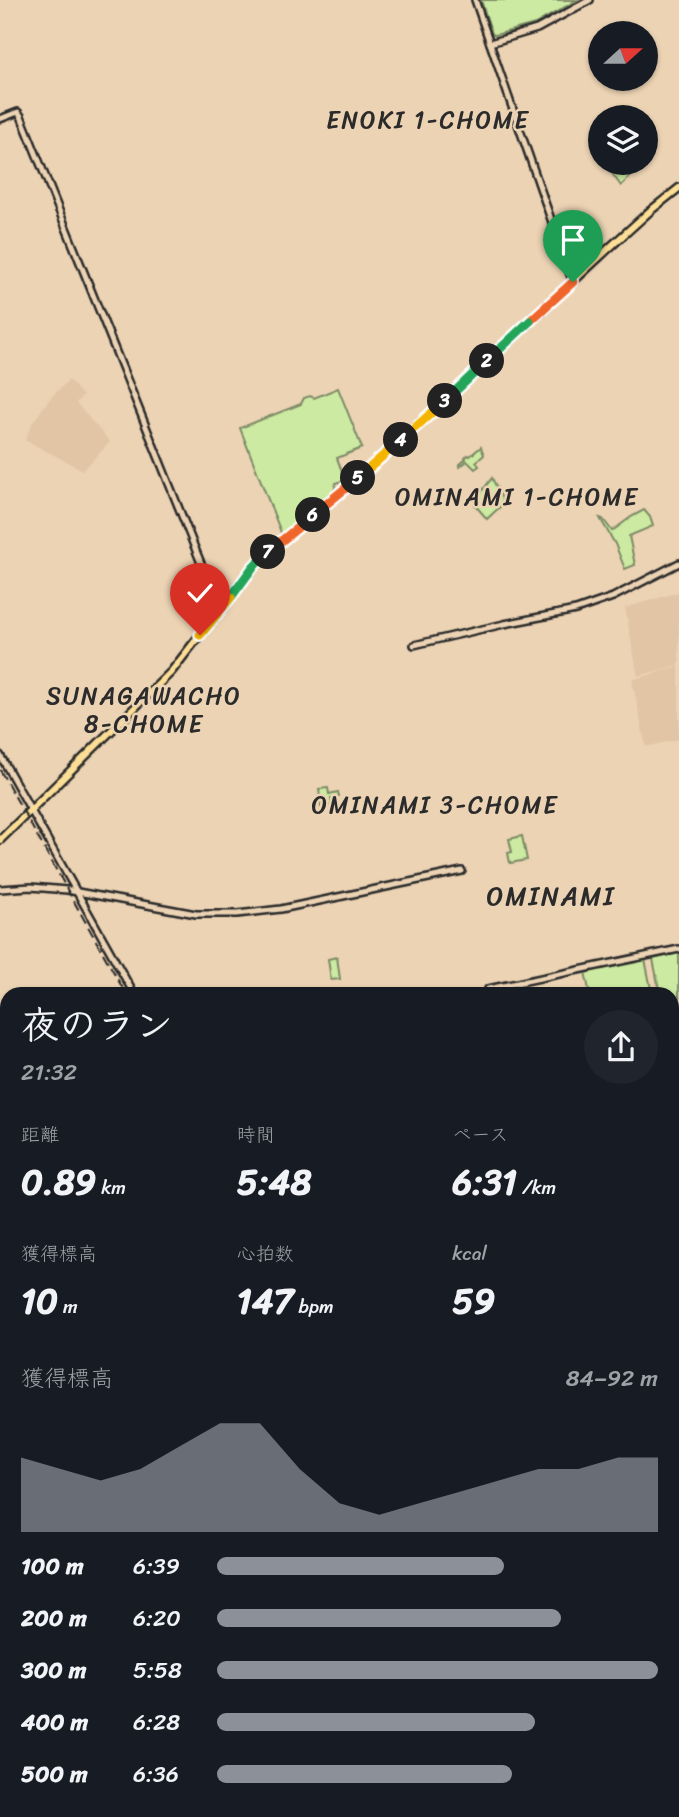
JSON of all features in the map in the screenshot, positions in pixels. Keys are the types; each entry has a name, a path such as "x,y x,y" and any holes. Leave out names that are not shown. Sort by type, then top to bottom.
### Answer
{"main road":[{"path":"0,840 171,672 265,554 344,490 435,410 650,211 679,188"}],"street":[{"path":"475,0 573,282"},
{"path":"491,43 537,29 590,0"},
{"path":"0,119 18,112 22,116 211,588 225,605"},
{"path":"414,645 576,610 613,597 679,563"},
{"path":"0,755 130,987"},
{"path":"0,889 31,887 76,891 196,914 237,914 281,909 462,872"},
{"path":"498,987 679,949"}],"shaded area":[{"path":"69,380 83,396 76,403 110,442 83,470 25,440 33,422 51,397"},
{"path":"679,592 679,665 638,676 625,608"},
{"path":"679,666 679,739 646,747 632,680"}],"green space":[{"path":"481,0 577,0 535,24 495,35 492,34"},
{"path":"613,175 632,175 621,186"},
{"path":"338,388 362,448 337,458 345,480 336,483 333,495 282,535 240,428 301,404 304,398 314,398"},
{"path":"481,447 484,455 476,462 479,466 475,469 467,461 460,467 468,455"},
{"path":"492,478 504,503 487,519 475,505"},
{"path":"644,510 653,526 629,536 635,565 625,569 600,518 612,531"},
{"path":"328,788 329,794 338,792 339,796 331,798 332,805 321,807 319,789"},
{"path":"522,836 527,860 510,863 508,853 512,852 509,839"},
{"path":"679,953 679,987 659,987 653,959"},
{"path":"337,957 340,979 331,980 328,959"},
{"path":"645,959 651,987 588,987 585,972"}],"railway":[{"path":"0,770 122,987"}],"district":[{"name":"ENOKI 1-CHOME","path":"428,120"},
{"name":"OMINAMI 1-CHOME","path":"517,497"},
{"name":"SUNAGAWACHO 8-CHOME","path":"144,710"},
{"name":"OMINAMI 3-CHOME","path":"435,805"},
{"name":"OMINAMI","path":"551,896"}],"route":[{"path":"200,635 265,554 344,490 435,410 573,282"}]}
